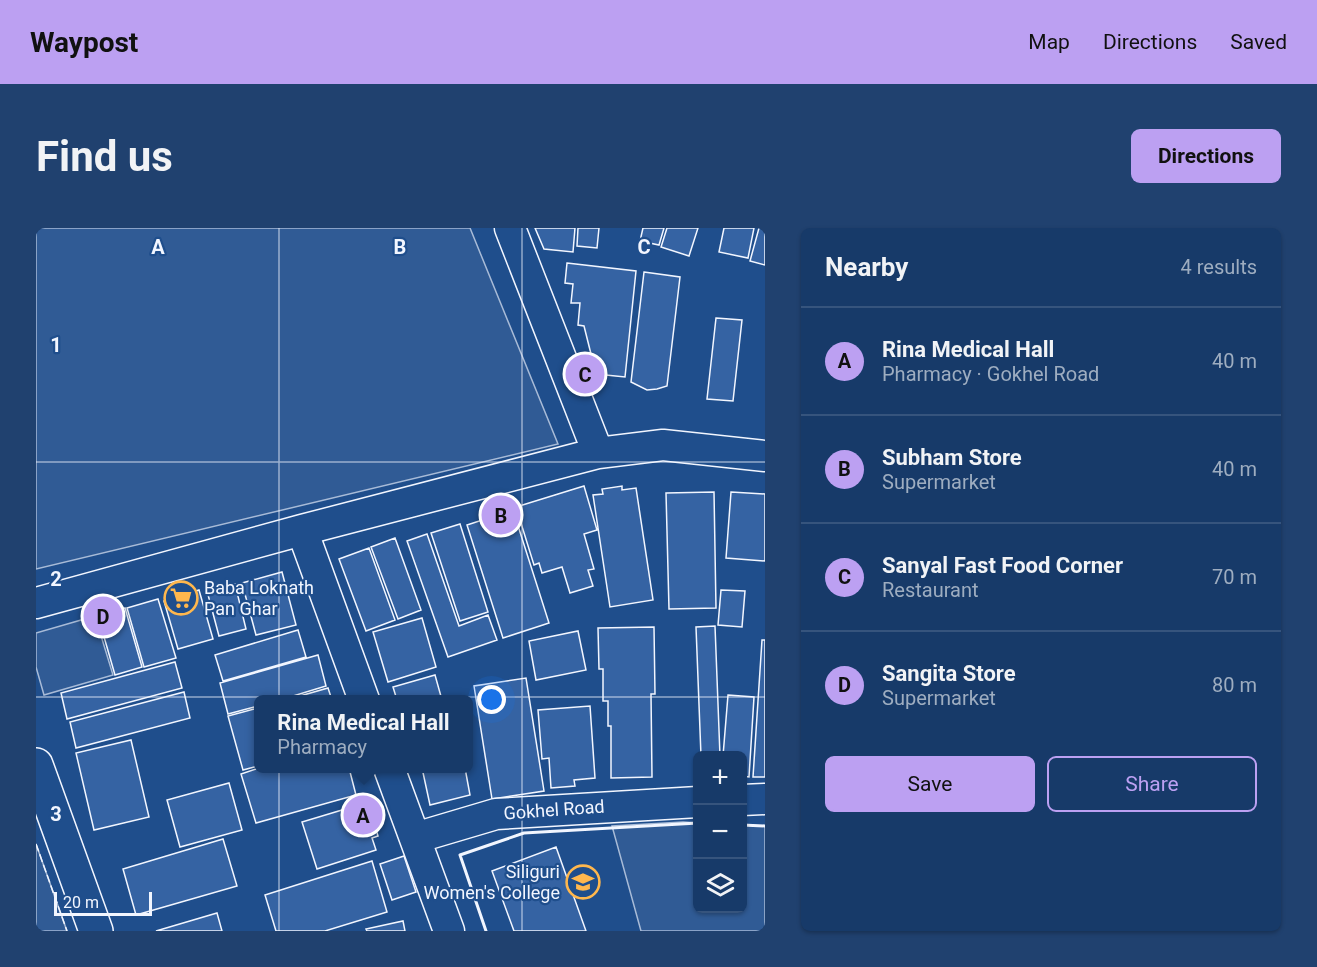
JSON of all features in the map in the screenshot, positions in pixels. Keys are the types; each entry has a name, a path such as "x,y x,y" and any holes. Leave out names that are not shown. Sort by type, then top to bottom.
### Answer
{"street":[{"path":"510,228 597,453"},
{"path":"36,603 302,530 597,453 663,445 765,456"},
{"path":"302,530 363,695"},
{"path":"36,765 96,931"},
{"path":"391,773 449,931"},
{"path":"747,800 765,799"},
{"name":"Gokhel Road","path":"415,838 496,814 693,802"}],"shaded area":[{"path":"36,228 470,228 558,444 36,569"},
{"path":"95,616 113,675 44,695 36,667 36,633"},
{"path":"693,823 693,913 747,913 747,825 765,826 765,931 641,931 612,826"},
{"path":"36,844 67,931 36,931"}],"building":[{"path":"535,228 575,228 573,252 544,249"},
{"path":"578,228 599,228 597,248 577,246"},
{"path":"643,228 664,228 659,245 640,241"},
{"path":"667,228 698,228 689,256 661,247"},
{"path":"724,228 754,228 748,258 719,252"},
{"path":"759,228 765,228 765,265 750,261"},
{"path":"567,263 636,271 625,377 596,374 584,326 578,325 580,303 571,303 573,284 565,283"},
{"path":"644,272 680,277 667,386 647,390 631,382"},
{"path":"716,318 742,320 733,401 707,399"},
{"path":"584,486 597,530 584,534 594,569 588,570 593,586 570,593 562,567 542,573 539,563 534,565 516,507"},
{"path":"622,486 622,490 636,488 653,600 610,607 593,495 603,494 602,489"},
{"path":"714,492 716,608 669,609 666,493"},
{"path":"731,492 765,494 765,561 726,558"},
{"path":"513,510 549,623 503,638 467,525"},
{"path":"460,524 488,612 460,621 431,533"},
{"path":"427,534 459,626 488,615 497,640 448,657 407,541"},
{"path":"395,538 421,610 398,619 371,547"},
{"path":"369,548 395,620 366,631 339,559"},
{"path":"282,572 296,625 256,635 242,583"},
{"path":"235,584 246,629 219,636 207,591"},
{"path":"199,590 213,639 178,649 164,601"},
{"path":"721,590 745,591 742,627 718,625"},
{"path":"158,599 176,658 144,667 127,608"},
{"path":"125,608 142,667 115,675 98,616"},
{"path":"422,618 436,667 388,682 373,632"},
{"path":"715,626 720,751 701,751 696,627"},
{"path":"654,627 655,694 651,694 652,777 611,778 611,726 608,726 608,701 603,701 603,669 599,669 598,628"},
{"path":"298,630 306,657 223,681 215,655"},
{"path":"578,631 586,670 536,680 529,641"},
{"path":"762,640 765,640 765,777 753,777"},
{"path":"318,655 326,686 296,695 254,695 254,707 228,714 220,683"},
{"path":"175,662 182,688 67,719 61,693"},
{"path":"435,675 441,695 395,695 393,687"},
{"path":"526,678 544,791 492,799 474,686"},
{"path":"328,688 330,695 304,695"},
{"path":"184,692 190,718 76,748 70,722"},
{"path":"728,695 754,697 749,777 747,777 747,751 723,751"},
{"path":"590,706 595,778 574,780 575,786 551,788 549,758 542,759 538,710"},
{"path":"254,709 254,767 243,770 228,716"},
{"path":"131,740 149,817 94,830 76,753"},
{"path":"254,770 254,773 350,773 356,795 256,823 241,774"},
{"path":"423,773 466,773 470,795 430,805"},
{"path":"229,783 242,830 180,847 167,800"},
{"path":"362,804 367,821 373,819 378,836 372,838 376,850 317,869 302,822"},
{"path":"223,839 237,886 136,915 123,869"},
{"path":"556,847 586,931 514,931 492,871"},
{"path":"404,856 416,892 392,900 380,864"},
{"path":"372,861 387,912 325,931 276,931 265,895"},
{"path":"217,913 222,931 156,931"},
{"path":"403,921 405,931 367,931 366,929"}],"fence":[{"path":"36,844 67,931"}],"wall":[{"path":"486,931 460,855 524,833 693,823"},
{"path":"747,825 765,826"}],"place":[{"name":"Sanyal Fast Food Corner","path":"585,374"},
{"name":"Subham Store","path":"501,515"},
{"name":"Baba Loknath Pan Ghar","path":"181,598"},
{"name":"Sangita Store","path":"103,616"},
{"name":"Rina Medical Hall","path":"363,815"},
{"name":"Siliguri Women's College","path":"583,882"}]}
